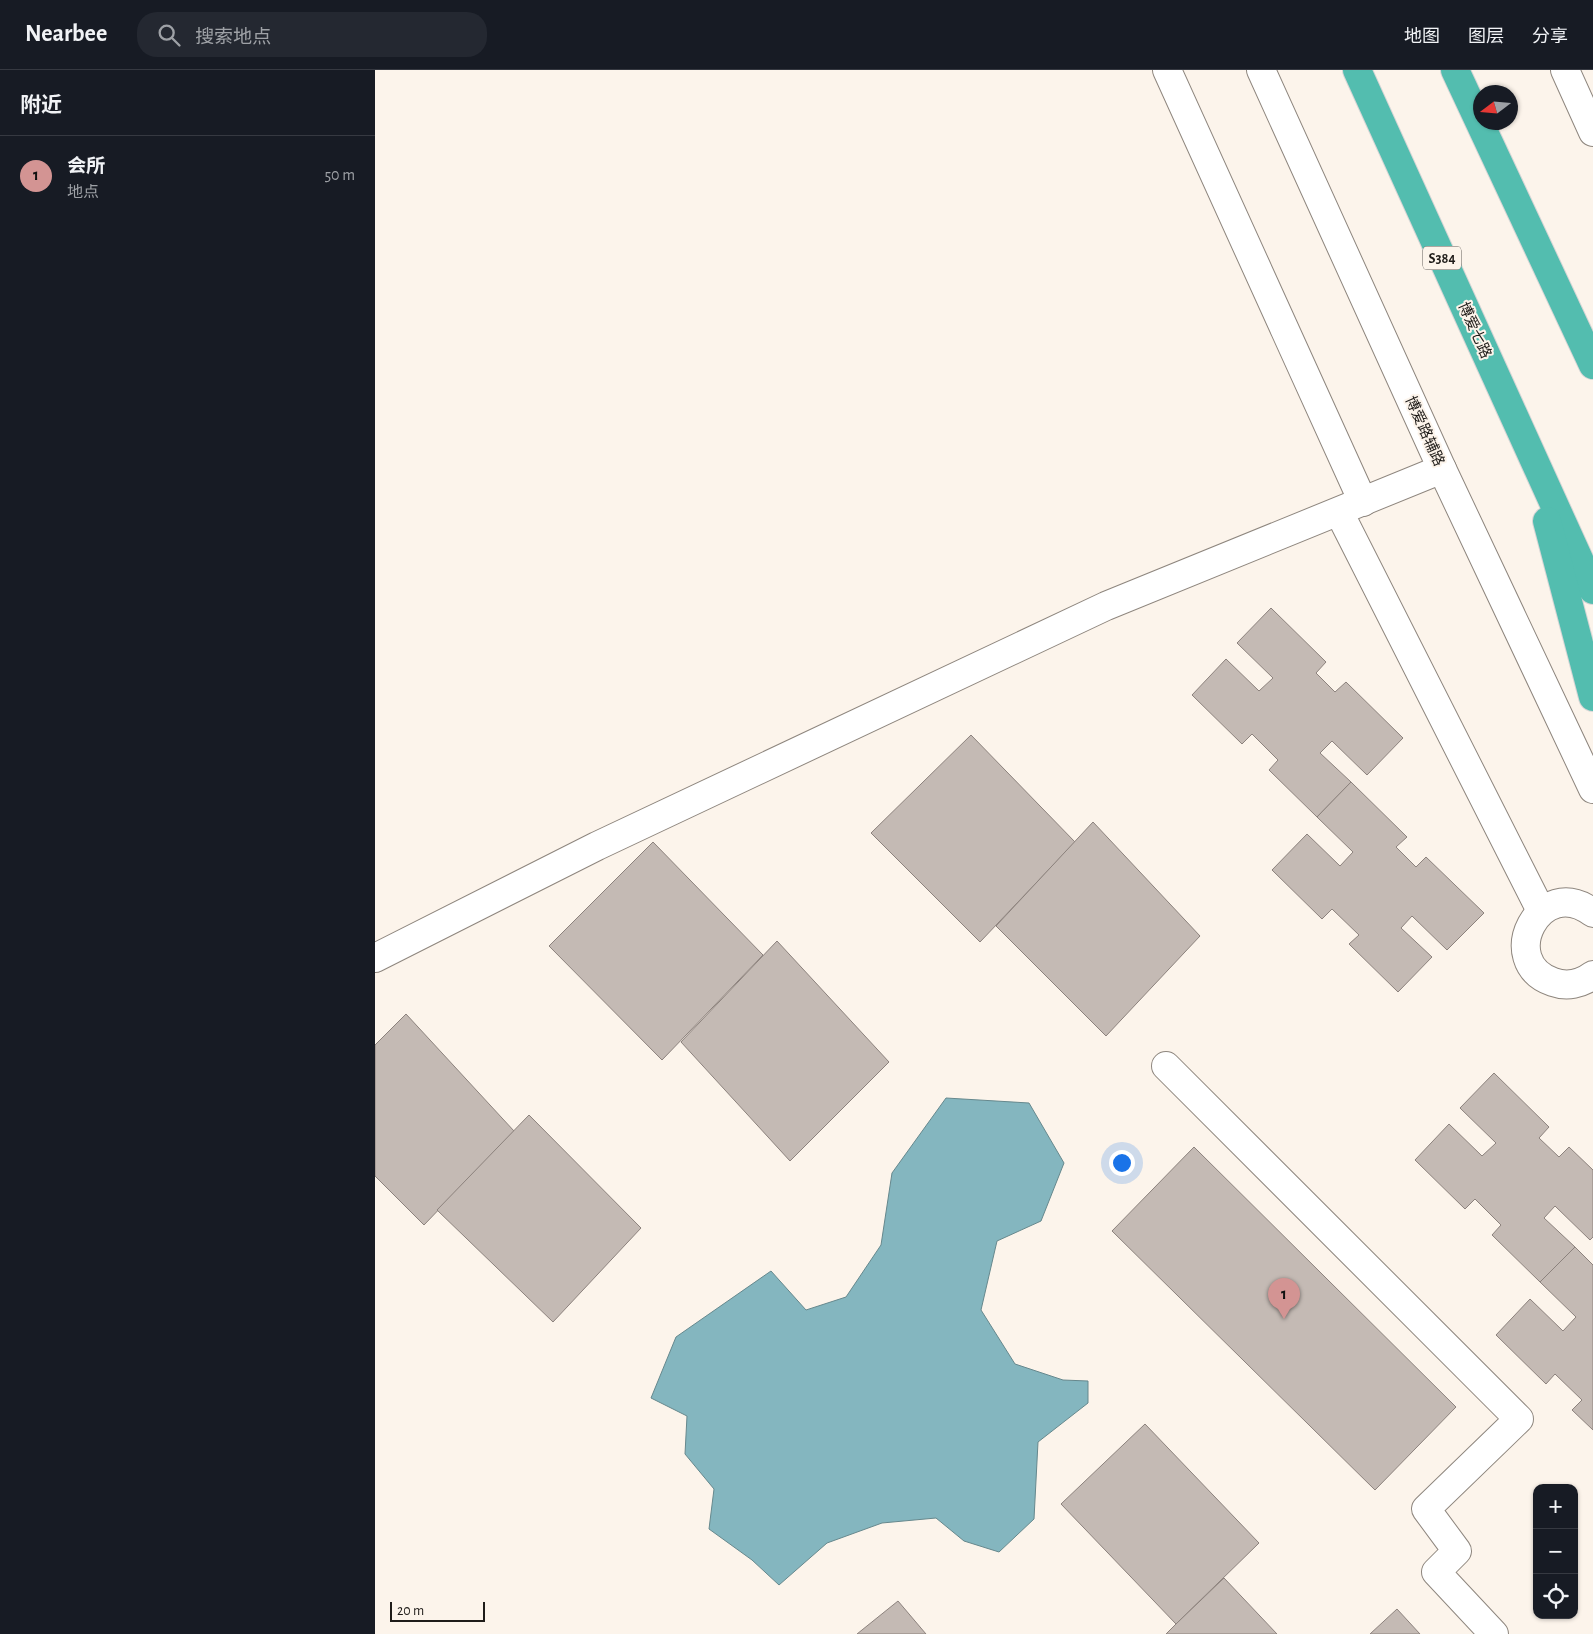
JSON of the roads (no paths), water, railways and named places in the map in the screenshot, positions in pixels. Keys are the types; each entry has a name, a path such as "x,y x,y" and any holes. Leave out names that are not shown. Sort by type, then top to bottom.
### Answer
{"highway":[{"name":"博爱七路","path":"1357,70 1593,590"},
{"path":"1455,70 1593,364"},
{"path":"1528,447 1593,697"}],"street":[{"path":"1167,70 1351,507 1541,911"},
{"name":"博爱路辅路","path":"1261,70 1442,469 1593,789"},
{"path":"1565,70 1593,132"},
{"path":"375,958 597,846 1106,606 1442,469"},
{"path":"1591,983 1560,985 1547,980 1536,972 1529,961 1525,947 1526,934 1532,921 1541,911 1563,902 1575,903 1593,913"},
{"path":"1166,1066 1519,1419 1425,1509 1457,1551 1437,1572 1494,1634"}],"water":[{"path":"946,1098 1029,1103 1064,1163 1041,1221 997,1241 981,1310 1015,1364 1063,1380 1088,1381 1088,1403 1038,1442 1034,1519 999,1552 964,1541 936,1518 882,1523 827,1543 779,1585 752,1560 709,1529 714,1489 685,1454 687,1416 651,1398 676,1337 771,1271 806,1310 846,1297 881,1245 892,1173"}],"place":[{"name":"会所","path":"1284,1319"}]}
